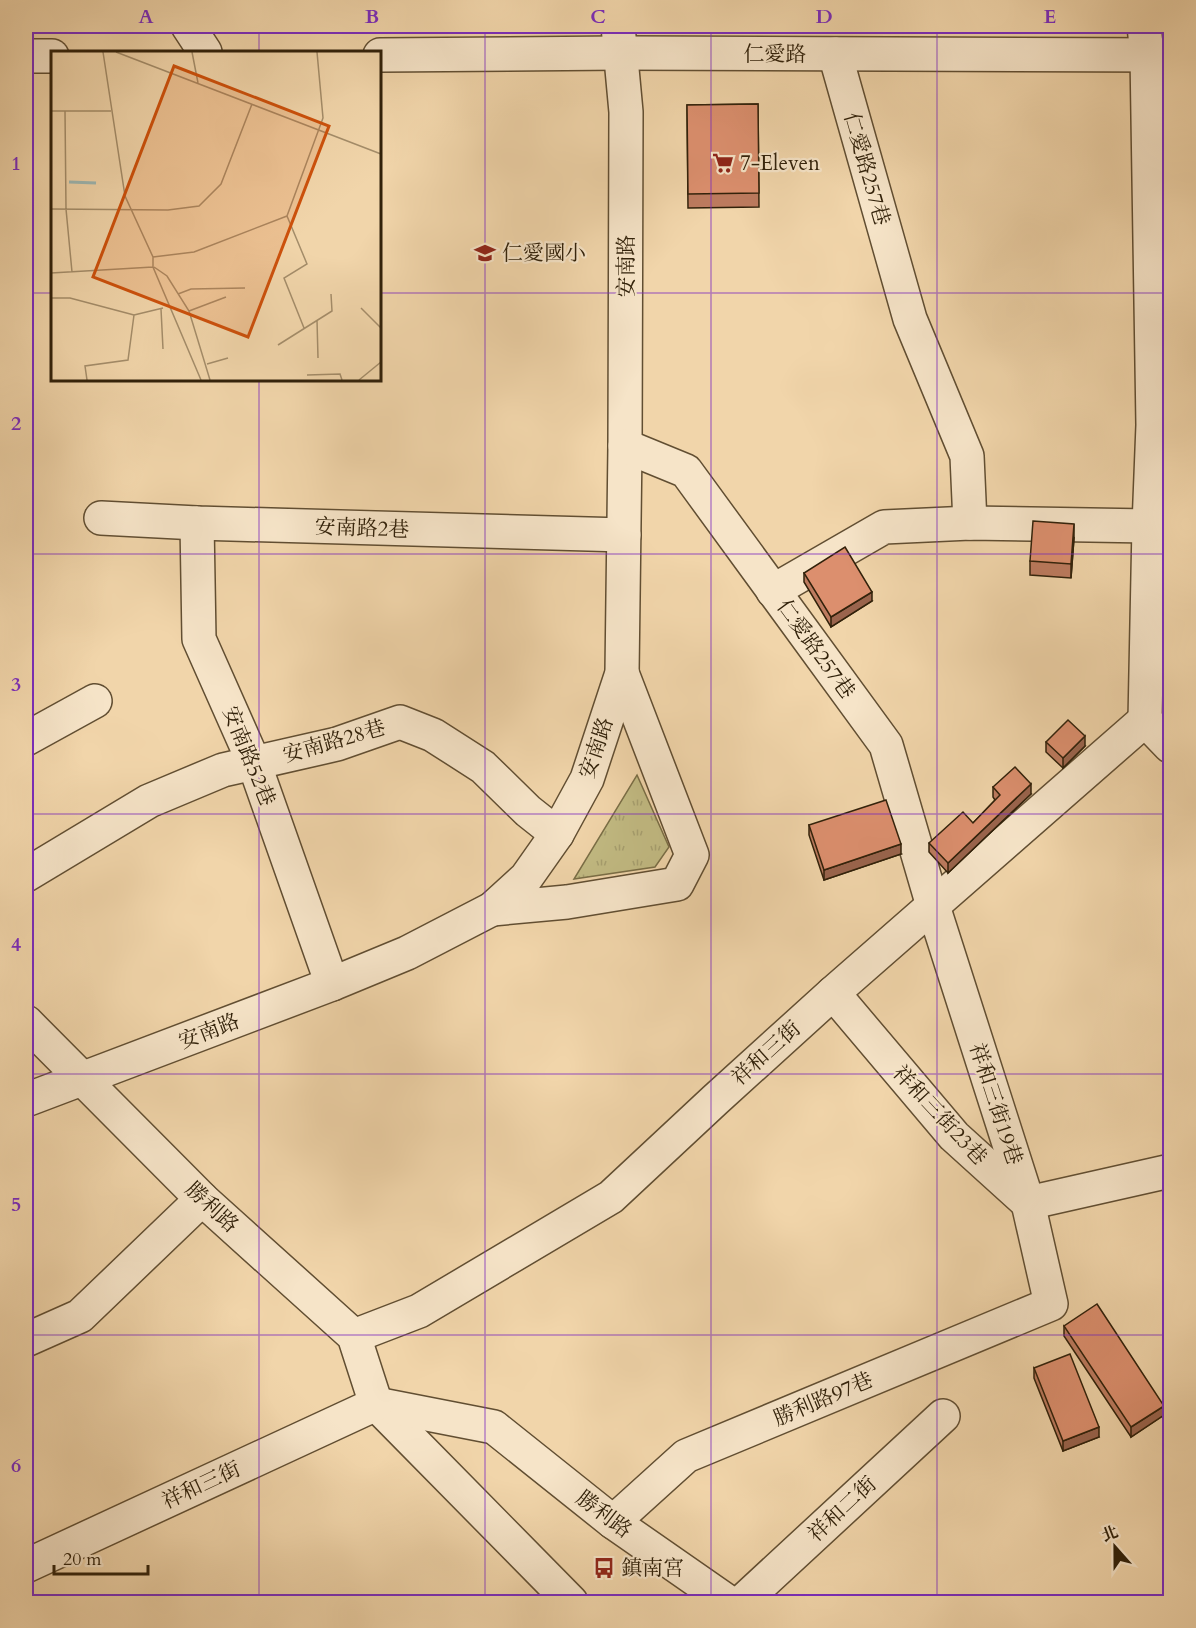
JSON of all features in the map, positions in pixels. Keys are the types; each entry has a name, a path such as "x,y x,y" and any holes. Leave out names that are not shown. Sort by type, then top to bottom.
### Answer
{"street":[{"path":"188,26 204,51"},
{"name":"仁愛路","path":"381,55 620,39 835,54 1154,45"},
{"name":"安南路","path":"26,1100 332,984 406,953 492,909 526,878 556,834 587,779 622,673 626,446 626,112 620,39"},
{"path":"1154,45 1162,425 1149,526 1145,720 1170,746"},
{"name":"仁愛路257巷","path":"835,54 910,319 967,456 970,523"},
{"path":"26,56 51,56"},
{"name":"仁愛路257巷","path":"626,446 686,471 886,745 933,906"},
{"name":"安南路2巷","path":"101,518 196,523 624,535"},
{"name":"安南路52巷","path":"196,523 199,639 254,763 332,984"},
{"path":"773,591 884,527 970,523 1149,526"},
{"path":"492,909 567,903 677,884 692,855 622,673"},
{"path":"26,739 95,701"},
{"name":"祥和三街","path":"354,1336 419,1311 612,1197 833,993 1145,720"},
{"name":"安南路28巷","path":"26,874 149,801 223,770 337,744 400,722 433,735 483,767 528,811 556,834"},
{"name":"祥和三街19巷","path":"933,906 1028,1203 1051,1304"},
{"name":"祥和三街23巷","path":"833,993 954,1136 1028,1203"},
{"name":"勝利路","path":"26,1022 202,1199 354,1336"},
{"path":"1028,1203 1170,1171"},
{"path":"26,1340 80,1316 202,1199"},
{"name":"勝利路97巷","path":"614,1522 686,1456 1051,1304"},
{"path":"354,1336 376,1404 571,1602"},
{"name":"祥和三街","path":"26,1566 376,1404"},
{"name":"勝利路","path":"376,1404 494,1427 614,1522 728,1602"},
{"name":"祥和二街","path":"742,1602 943,1416"}],"green space":[{"path":"637,775 669,847 655,867 574,879"}],"building":[{"name":"7-Eleven","path":"758,104 759,193 688,194 687,105"},
{"path":"1033,521 1074,524 1071,564 1030,561"},
{"path":"845,547 872,592 831,617 804,573"},
{"path":"1068,720 1085,736 1063,758 1046,742"},
{"path":"1015,767 1031,784 948,863 929,843 963,812 973,823 1000,795 993,787"},
{"path":"886,800 901,844 824,870 809,825"},
{"path":"1097,1304 1164,1406 1131,1427 1064,1326"},
{"path":"1070,1354 1099,1427 1063,1441 1034,1368"}],"place":[{"name":"7-Eleven","path":"723,163"},
{"name":"仁愛國小","path":"485,253"},
{"name":"鎮南宮","path":"604,1568"}]}
